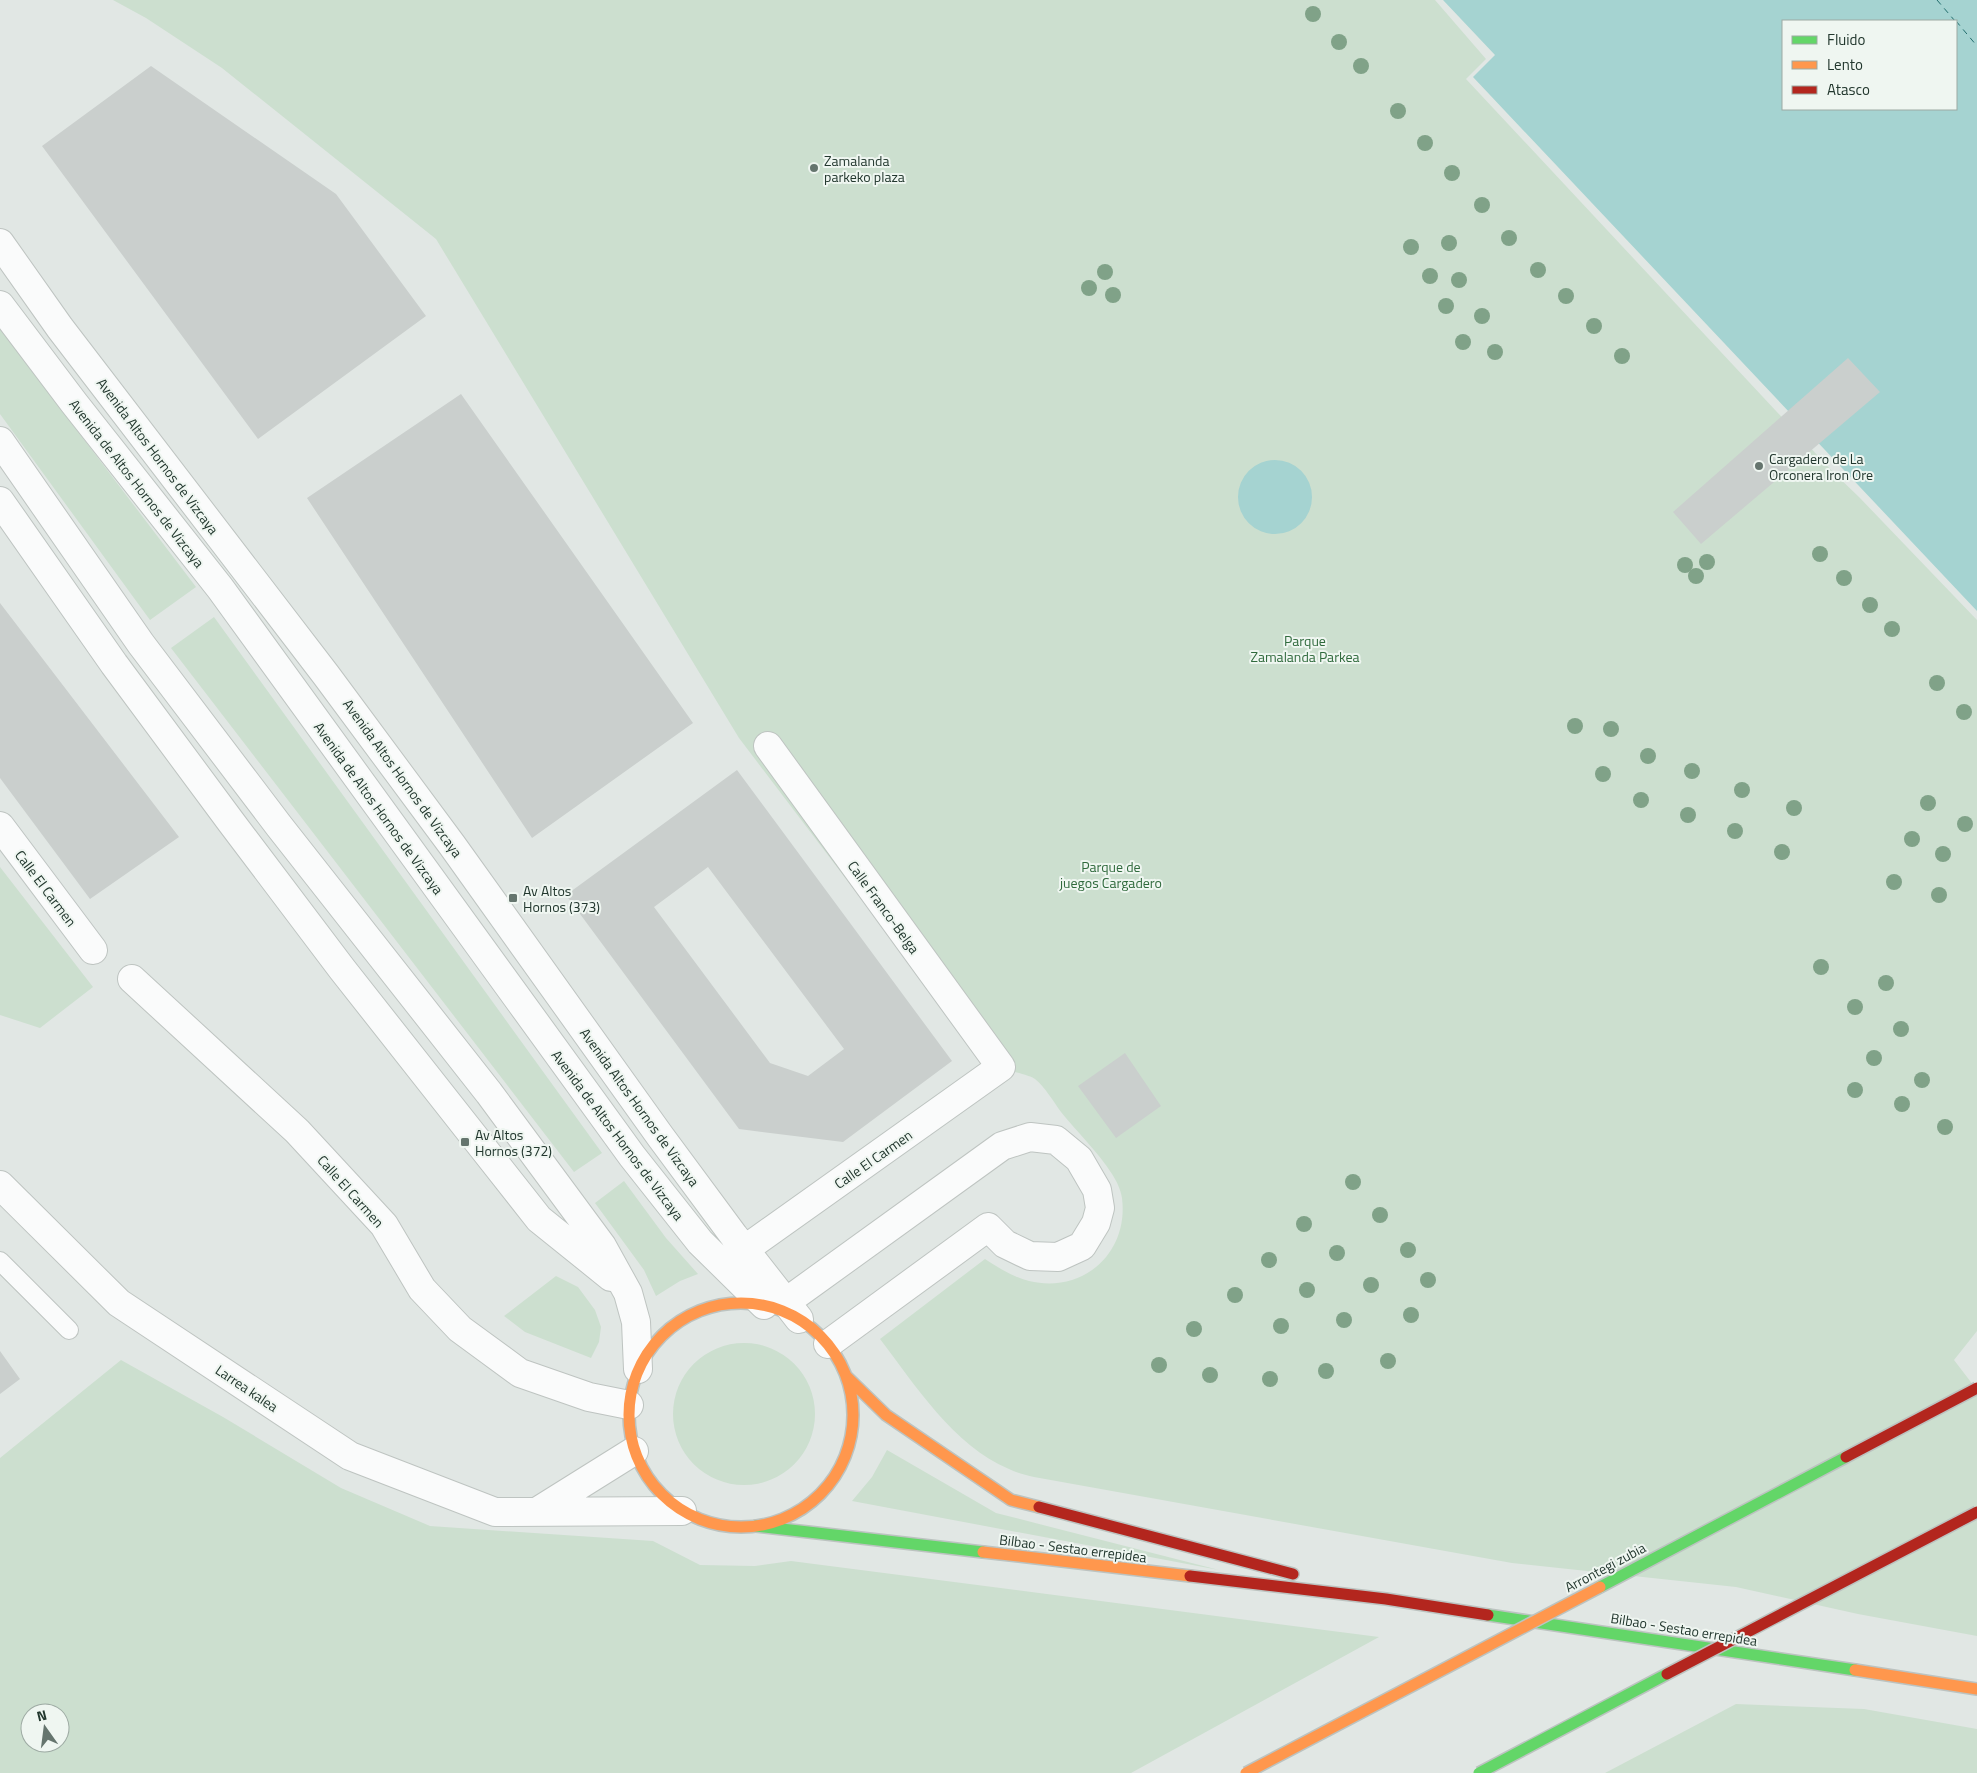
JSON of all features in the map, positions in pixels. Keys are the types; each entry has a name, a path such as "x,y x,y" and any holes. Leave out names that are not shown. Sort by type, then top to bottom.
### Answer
{"main road":[{"path":"726,1304 783,1308 828,1344 846,1376 854,1409 850,1442 838,1473 816,1499 789,1517 756,1526 718,1526 682,1511 652,1486 634,1451 629,1429 628,1405 638,1369 660,1338 690,1315 726,1304"},
{"name":"Bilbao - Sestao errepidea","path":"846,1376 886,1415 1011,1500 1386,1599"},
{"name":"Arrontegi zubia","path":"1246,1773 1977,1388"},
{"path":"1479,1773 1977,1512"},
{"name":"Bilbao - Sestao errepidea","path":"756,1526 1386,1599 1977,1689"}],"street":[{"name":"Avenida Altos Hornos de Vizcaya","path":"0,243 66,336 372,737 452,845 744,1250 783,1308"},
{"name":"Avenida de Altos Hornos de Vizcaya","path":"0,306 220,588 632,1156 700,1242 783,1308"},
{"path":"0,441 141,644 279,826 489,1094 602,1246 628,1293 636,1322 638,1369"},
{"path":"0,501 114,664 231,822 486,1153 539,1219 598,1265 628,1293"},
{"name":"Calle Franco-Belga","path":"768,746 1001,1067"},
{"name":"Calle El Carmen","path":"0,826 92,950"},
{"name":"Calle El Carmen","path":"132,979 304,1138 384,1225 422,1288 460,1329 520,1373 589,1397 628,1405"},
{"name":"Calle El Carmen","path":"744,1250 1001,1067"},
{"path":"783,1308 1002,1146 1030,1137 1056,1140 1079,1159 1097,1190 1100,1208 1096,1223 1082,1246 1058,1257 1030,1256 1005,1244 988,1227 828,1344"},
{"name":"Larrea kalea","path":"0,1184 119,1303 350,1456 495,1512 682,1511"},
{"path":"538,1511 634,1451"}],"lane":[{"path":"0,1261 69,1330"}],"green space":[{"name":"Parque Zamalanda Parkea","path":"113,0 1435,0 1486,59 1466,79 1833,472 1977,620 1977,1331 1954,1360 1977,1390 1977,1636 1858,1614 1736,1587 1512,1563 1034,1477 1018,1473 989,1459 953,1430 937,1413 880,1339 985,1259 1017,1277 1029,1281 1049,1283 1067,1281 1084,1275 1098,1265 1110,1252 1118,1236 1122,1218 1122,1198 1114,1176 1067,1120 1039,1082 1032,1077 1020,1073 988,1066 739,738 436,239 222,68 146,18"},
{"path":"0,329 196,587 150,620 0,414"},
{"path":"214,617 602,1153 574,1172 171,648"},
{"path":"0,867 93,987 40,1028 0,1015"},
{"path":"624,1181 666,1238 698,1274 680,1281 656,1296 644,1270 595,1203"},
{"path":"556,1276 578,1287 595,1310 601,1327 599,1342 591,1358 525,1332 504,1316"},
{"path":"744,1343 771,1349 783,1355 794,1364 803,1375 809,1387 815,1414 809,1441 803,1453 794,1464 783,1473 771,1479 744,1485 717,1479 705,1473 694,1464 685,1453 679,1441 673,1414 679,1387 685,1375 694,1364 705,1355 717,1349"},
{"path":"121,1360 223,1417 341,1488 430,1526 653,1541 700,1565 755,1566 791,1561 1379,1637 1131,1773 0,1773 0,1458"},
{"path":"887,1450 996,1513 1219,1570 852,1501 872,1477"},
{"path":"1736,1704 1864,1709 1977,1729 1977,1773 1605,1773"}],"water":[{"path":"1443,0 1977,0 1977,611 1473,77 1495,55"},
{"path":"1275,460 1289,463 1301,471 1309,483 1312,497 1309,511 1301,523 1289,531 1275,534 1261,531 1249,523 1241,511 1238,497 1241,483 1249,471 1261,463"}],"building":[{"path":"151,66 336,194 426,316 258,439 42,146"},
{"name":"Cargadero de La Orconera Iron Ore","path":"1848,358 1880,392 1701,544 1673,512"},
{"path":"461,394 693,723 532,838 307,498"},
{"path":"0,603 179,837 90,899 0,778"},
{"path":"737,770 952,1061 843,1142 739,1129 566,895","holes":["708,867 844,1049 808,1076 770,1063 654,907"]},
{"path":"1125,1053 1161,1106 1116,1138 1078,1086"},
{"path":"0,1351 20,1379 0,1394"}],"ferry route":[{"path":"1937,0 1954,20"},
{"path":"1957,22 1977,46"}],"traffic: fast":[{"path":"1600,1587 1846,1457"},
{"path":"756,1526 983,1552"},
{"path":"1488,1615 1855,1670"},
{"path":"1479,1773 1667,1674"}],"traffic: slow":[{"path":"741,1303 763,1305 794,1316 820,1336 840,1362 851,1393 853,1415 851,1437 840,1468 820,1494 794,1514 763,1525 741,1527 719,1525 688,1514 662,1494 642,1468 631,1437 629,1415 631,1393 642,1362 662,1336 688,1316 719,1305 741,1303"},
{"path":"846,1376 886,1415 1011,1500 1039,1507"},
{"path":"983,1552 1190,1576"},
{"path":"1246,1773 1600,1587"},
{"path":"1855,1670 1977,1689"}],"traffic: jam":[{"path":"1846,1457 1977,1388"},
{"path":"1039,1507 1293,1574"},
{"path":"1667,1674 1977,1512"},
{"path":"1190,1576 1386,1599 1488,1615"}],"place":[{"name":"Zamalanda parkeko plaza","path":"814,168"},
{"name":"Cargadero de La Orconera Iron Ore","path":"1759,466"},
{"name":"Av Altos Hornos (373)","path":"513,898"},
{"name":"Av Altos Hornos (372)","path":"465,1142"}],"park label":[{"name":"Parque de juegos Cargadero","path":"1111,874"}]}
